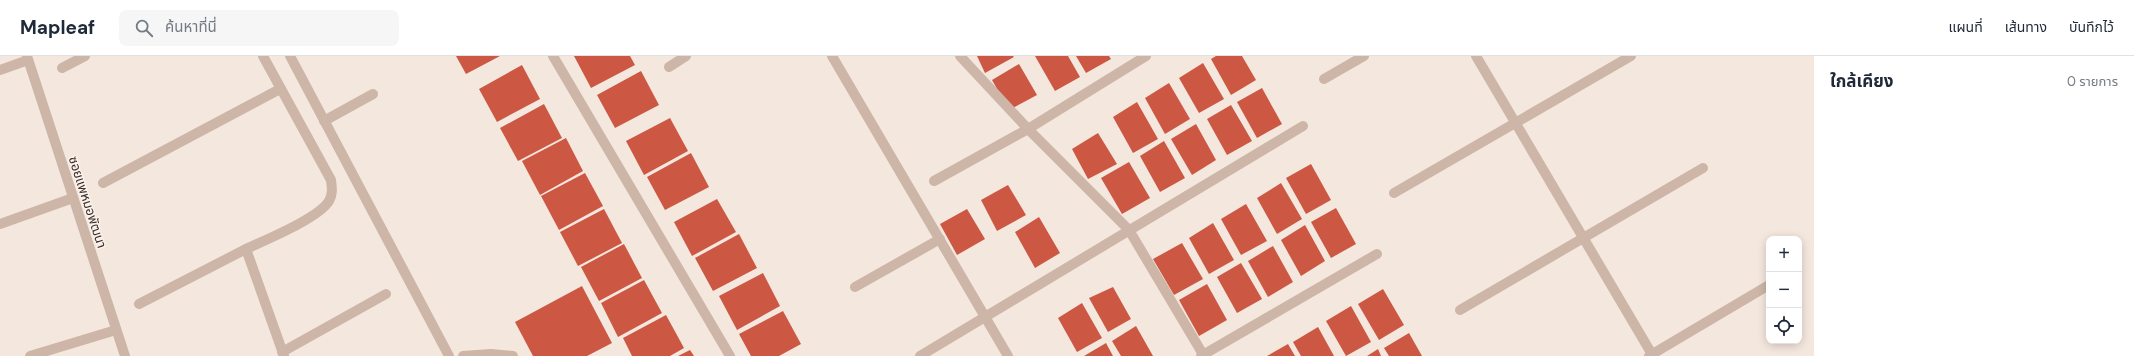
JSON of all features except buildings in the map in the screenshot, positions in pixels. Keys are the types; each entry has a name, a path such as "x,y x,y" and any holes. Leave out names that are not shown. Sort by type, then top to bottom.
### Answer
{"street":[{"path":"62,68 85,56"},
{"path":"139,304 320,212 329,202 332,191 331,180 263,56"},
{"path":"290,56 449,356"},
{"path":"553,56 730,356"},
{"path":"669,67 686,56"},
{"path":"832,56 1008,356"},
{"path":"960,56 1028,129 1129,230 1203,356 1377,254"},
{"path":"934,181 1028,129 1146,56"},
{"path":"1324,79 1364,56"},
{"path":"1476,56 1651,355 1766,287"},
{"path":"1394,193 1631,56"},
{"path":"0,70 28,58"},
{"name":"ซอยแพหมอพัฒนา","path":"28,58 125,356"},
{"path":"103,183 280,89"},
{"path":"324,121 373,94"},
{"path":"920,356 1303,126"},
{"path":"1460,310 1703,168"},
{"path":"0,224 73,198"},
{"path":"856,287 940,239"},
{"path":"246,249 283,354 386,294"},
{"path":"30,356 116,330"},
{"path":"463,356 491,354 513,356"}]}
